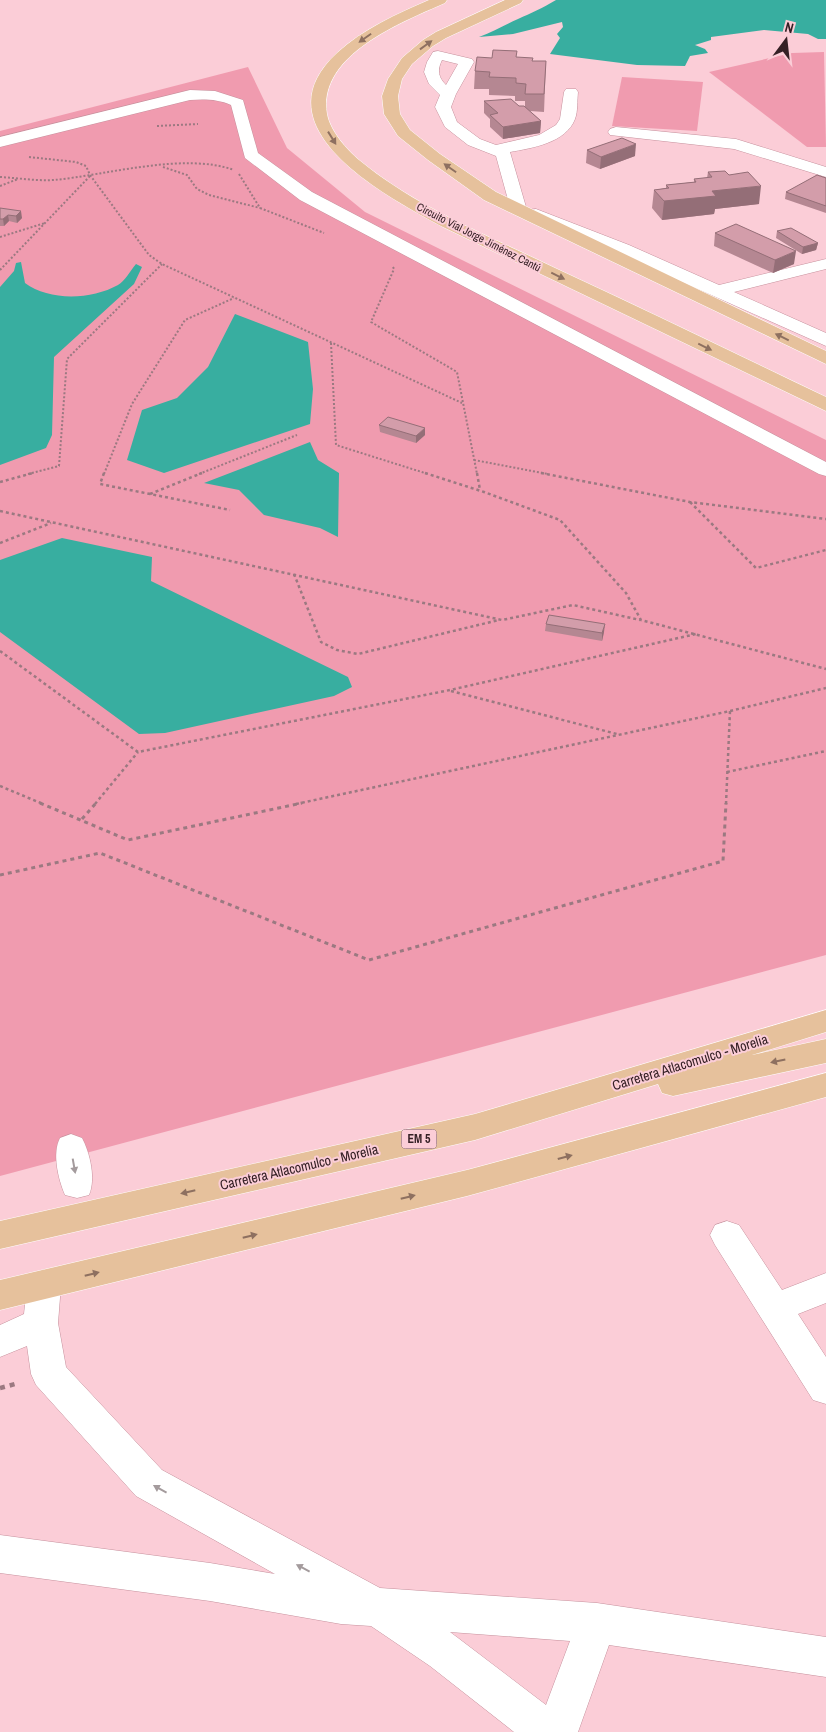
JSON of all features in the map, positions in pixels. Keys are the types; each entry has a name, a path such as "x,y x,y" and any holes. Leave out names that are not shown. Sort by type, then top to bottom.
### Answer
{"main road":[{"name":"Circuito Vial Jorge Jiménez Cantú","path":"440,0 396,19 364,38 340,58 324,81 319,93 319,115 334,142 352,162 406,200 522,259 826,405"},
{"path":"516,0 455,27 428,43 407,61 400,70 390,96 392,114 404,132 434,158 490,196 826,358"},
{"name":"Carretera Atlacomulco - Morelia","path":"2,1233 474,1126 826,1021"},
{"path":"474,1126 826,1051"},
{"path":"0,1295 44,1286 467,1183 826,1085"}],"street":[{"path":"494,150 536,141 562,129 566,121 571,92"},
{"path":"0,142 190,95 208,94 227,97 238,103 251,155 306,196 420,258 826,470"},
{"path":"448,94 443,107 450,124 474,142 504,153 518,207"},
{"path":"616,132 736,144 826,172"},
{"path":"490,196 623,249 826,340"},
{"path":"718,292 826,264"},
{"path":"71,1147 77,1184"},
{"path":"727,1235 774,1308 824,1379"},
{"path":"44,1286 41,1323 49,1374 149,1483 255,1542 377,1606 444,1652 547,1732"},
{"path":"774,1308 826,1288"},
{"path":"0,1341 41,1323"},
{"path":"0,1554 210,1582 341,1604 597,1624 826,1657"},
{"path":"558,1732 597,1624"}],"path":[{"path":"177,125 198,124"},
{"path":"0,177 52,180 158,166 202,164 228,166 239,173 260,208"},
{"path":"158,166 187,175 197,189 209,195 260,208 330,235"},
{"path":"0,270 90,175"},
{"path":"90,175 149,255 162,264 462,403"},
{"path":"0,186 22,178"},
{"path":"0,237 45,223"},
{"path":"389,262 394,269 371,322 457,372 480,490"},
{"path":"0,482 59,466 67,359 162,264"},
{"path":"230,510 100,484 132,404 185,320 235,298"},
{"path":"331,343 336,445 480,490 560,520 626,593 641,620"},
{"path":"150,494 297,435"},
{"path":"474,460 690,502 826,518"},
{"path":"690,502 756,568 826,550"},
{"path":"0,511 502,620"},
{"path":"0,543 52,523"},
{"path":"294,574 320,642 337,650 358,654 573,605 641,620 826,669"},
{"path":"82,819 138,752 450,690 696,634"},
{"path":"0,651 138,752"},
{"path":"0,786 128,840 730,711 826,688"},
{"path":"450,690 618,734"},
{"path":"0,875 100,853 369,960 723,861 730,711"},
{"path":"727,772 826,751"}],"shaded area":[{"path":"556,0 826,0 826,39 818,39 808,34 764,30 711,37 711,40 695,45 705,49 708,53 690,56 685,66 637,65 550,54 560,38 557,34 563,27 562,22 513,34 479,37"},
{"path":"824,52 826,147 807,147 709,72 792,53"},
{"path":"248,67 287,148 365,212 826,440 826,955 0,1176 0,131"},
{"path":"622,77 703,82 697,131 612,126"},
{"path":"21,262 25,283 46,293 70,296 83,296 107,290 121,283 136,264 142,267 134,284 54,357 52,435 46,448 0,465 0,287 14,271 16,263"},
{"path":"235,314 308,342 313,389 310,424 164,473 127,460 142,410 177,398 208,367"},
{"path":"310,442 318,460 339,473 338,537 320,528 264,515 239,490 204,483"},
{"path":"62,538 152,557 151,581 348,677 352,687 334,696 165,733 139,734 0,632 0,560"}],"building":[{"path":"493,50 517,51 516,57 533,58 532,61 546,61 544,94 525,94 526,84 516,83 516,78 489,77 490,72 475,71 477,57 492,58"},
{"path":"511,99 519,106 524,106 541,121 503,127 490,115 498,113 484,101"},
{"path":"622,138 636,144 601,157 587,150"},
{"path":"725,171 729,175 748,172 761,186 712,191 716,196 664,201 654,190 669,188 666,185 696,182 694,179 712,177 708,172"},
{"path":"817,175 826,178 826,206 786,192"},
{"path":"0,208 21,211 16,216 8,215 0,219"},
{"path":"736,224 796,251 775,260 715,233"},
{"path":"791,228 818,243 803,247 777,231"},
{"path":"388,417 425,428 416,436 379,425"},
{"path":"549,615 605,624 602,633 546,624"}]}
